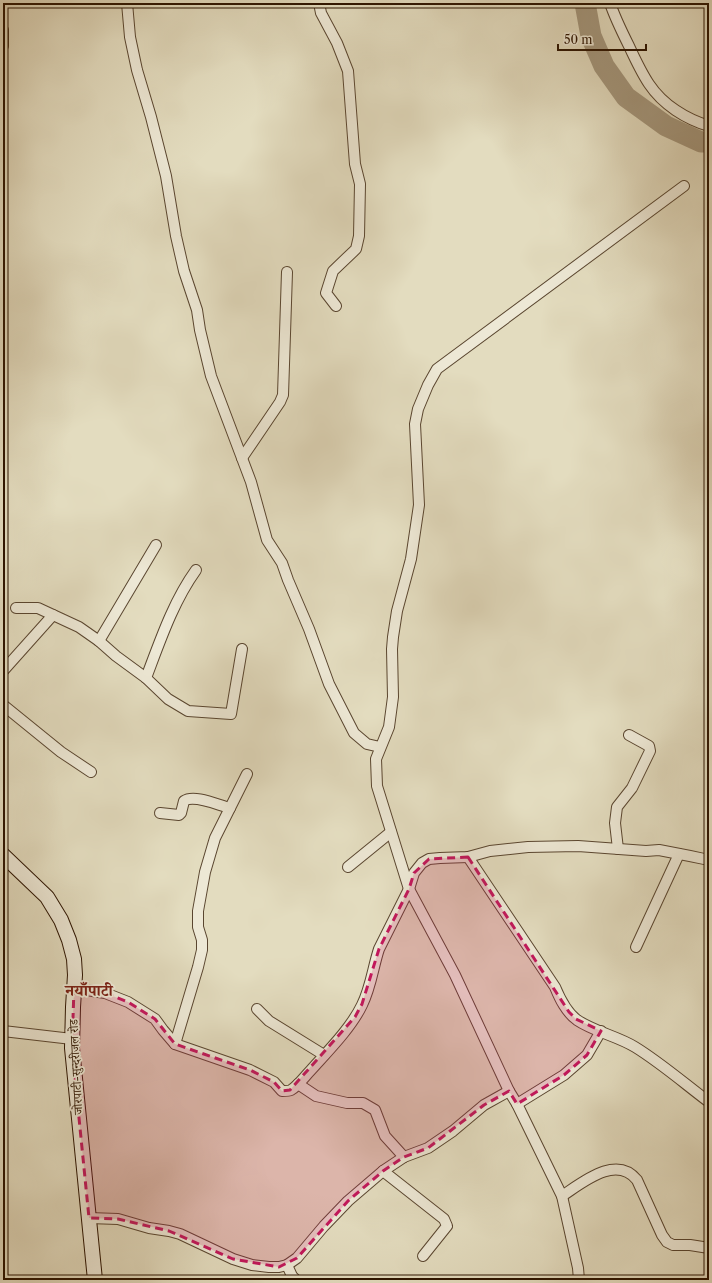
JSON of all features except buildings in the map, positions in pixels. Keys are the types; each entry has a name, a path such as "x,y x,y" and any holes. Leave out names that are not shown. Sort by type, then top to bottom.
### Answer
{"main road":[{"name":"जोरपाटी-सुन्दरीजल रोड","path":"3,855 47,897 61,920 69,940 74,959 75,976 72,1039 76,1096 95,1280"}],"street":[{"path":"127,3 130,37 137,70 166,176 176,236 184,271 198,310 200,330 211,376 251,482 267,540 282,563 330,684 354,733 368,744 380,747"},
{"path":"318,3 321,13 337,43 348,71 355,164 360,184 359,236 356,249 333,271 326,293 336,306"},
{"path":"610,3 638,66 650,86 670,107 697,123 709,126"},
{"path":"3,30 3,46"},
{"path":"579,1280 578,1268 562,1196 517,1104 509,1091 455,975 409,889 377,786 376,759 389,727 393,697 392,649 397,611 411,559 419,505 415,424 418,409 428,385 437,369 684,186"},
{"path":"242,458 280,402 283,395 287,272"},
{"path":"99,641 156,545"},
{"path":"146,678 176,603 187,582 196,570"},
{"path":"16,608 38,608 79,627 146,678 168,699 188,711 231,714 242,650"},
{"path":"3,671 53,615"},
{"path":"3,705 61,752 91,772"},
{"path":"618,849 615,823 617,806 632,788 650,751 649,746 630,736"},
{"path":"175,1044 202,950 202,940 198,927 198,911 205,872 215,838 247,774"},
{"path":"160,813 181,813 184,800 188,798 194,798 230,808"},
{"path":"348,867 391,832"},
{"path":"74,988 105,992 128,1002 156,1019 175,1044 250,1070 274,1082 282,1091 290,1090 298,1084 324,1055 355,1017 362,1004 372,978 379,949 409,889 414,873 422,863 429,859 468,857 490,851 528,847 578,846 646,851 659,850 709,860"},
{"path":"636,947 679,854"},
{"path":"468,857 555,987 562,1002 569,1012 576,1019 619,1038 636,1048 709,1102"},
{"path":"257,1009 269,1020 324,1055"},
{"path":"3,1031 72,1039"},
{"path":"517,1104 564,1075 587,1056 601,1031"},
{"path":"298,1084 316,1096 347,1103 363,1103 375,1110 385,1136 404,1157"},
{"path":"89,1218 118,1219 149,1228 180,1234 233,1259 252,1265 279,1267 287,1265 297,1258 324,1226 348,1201 383,1171 404,1157 428,1148 453,1131 484,1105 509,1091"},
{"path":"562,1196 592,1176 607,1170 617,1169 625,1171 632,1174 637,1180 662,1235 667,1242 673,1245 690,1245 709,1248"},
{"path":"383,1171 444,1219 447,1226 423,1256"},
{"path":"287,1265 292,1276 296,1280"}],"highlighted area":[{"path":"468,857 569,1012 576,1019 601,1031 587,1055 564,1075 517,1104 509,1091 484,1105 428,1148 404,1157 383,1171 348,1201 297,1258 279,1267 233,1259 169,1231 118,1219 89,1218 72,1048 74,988 105,993 128,1002 155,1019 175,1044 250,1070 274,1082 282,1091 290,1090 355,1017 362,1004 379,949 409,889 414,873 429,859"}],"waterway":[{"path":"585,3 591,36 604,66 626,97 666,126 701,142 709,142"}],"district":[{"name":"नयाँपाटी","path":"89,990"}]}
